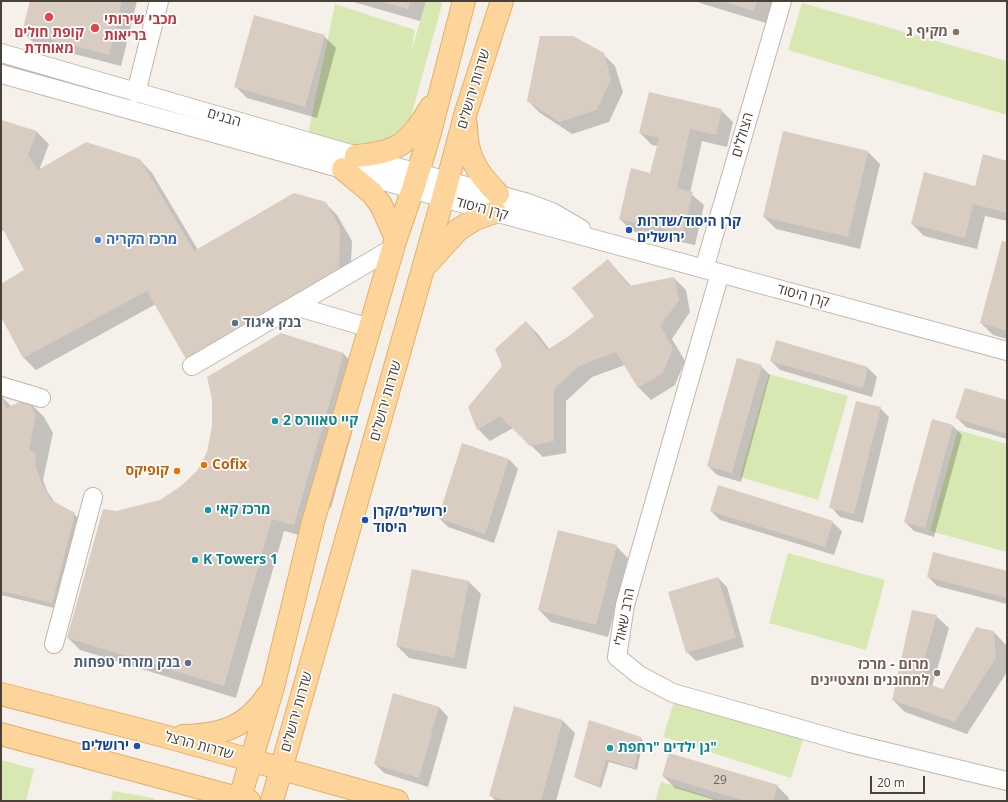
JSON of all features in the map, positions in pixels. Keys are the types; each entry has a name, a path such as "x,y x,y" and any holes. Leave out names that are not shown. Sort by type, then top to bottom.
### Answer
{"main road":[{"path":"1,734 160,776 242,800 251,760 273,687 313,522 394,243 415,181 464,1"},
{"name":"שדרות ירושלים","path":"272,801 446,189 466,112 502,1"},
{"path":"394,243 381,205 350,162 392,150 405,141 418,127 441,90"},
{"path":"423,268 458,230 496,203 475,166 468,148 466,135 466,112"},
{"path":"164,736 203,736 233,728 253,712 273,687"},
{"name":"שדרות הרצל","path":"1,694 164,736 397,801"},
{"path":"160,776 189,801"}],"street":[{"path":"136,93 159,1"},
{"name":"הצוללים","path":"712,271 782,1"},
{"name":"הבנים","path":"1,53 136,93 350,162 415,181"},
{"name":"הבנים","path":"1,74 350,162"},
{"name":"קרן היסוד","path":"415,181 496,203 599,240 1007,351"},
{"path":"192,366 294,306 394,243"},
{"name":"הרב שאולי","path":"712,271 625,605 617,657 639,675 673,693 850,743 1007,781"},
{"path":"294,306 370,328"},
{"path":"1,386 41,398"},
{"path":"54,644 93,497"}],"green space":[{"path":"426,1 443,1 408,127 390,136 389,139 364,147 308,134 335,4 415,30 411,52"},
{"path":"802,3 1007,61 1007,115 788,50"},
{"path":"769,374 848,396 818,500 740,477"},
{"path":"958,430 1007,444 1007,552 930,531"},
{"path":"788,553 885,580 866,650 769,623"},
{"path":"675,699 803,740 791,778 663,737"},
{"path":"1,760 34,769 26,801 1,801"},
{"path":"661,782 722,801 655,801"},
{"path":"113,791 153,798 157,801 111,801"}],"building":[{"path":"30,1 122,1 109,55 22,32"},
{"path":"380,1 411,1 408,9"},
{"path":"721,1 757,1 754,11"},
{"path":"254,15 325,35 305,107 234,87"},
{"path":"540,36 573,36 604,53 611,79 597,110 559,122 527,101"},
{"path":"649,92 722,109 716,135 690,129 677,188 693,192 683,234 619,219 631,168 650,173 659,138 639,133"},
{"name":"מרכז הקריה","path":"1,120 37,131 28,155 38,170 86,142 140,159 194,251 294,193 326,202 340,228 339,270 186,359 147,291 23,358 1,317 1,284 24,270 1,225"},
{"path":"783,131 868,151 848,237 763,217"},
{"path":"983,154 1007,161 1007,213 973,204 965,238 911,224 924,172 975,186"},
{"path":"1002,241 1007,242 1007,331 980,323"},
{"path":"608,259 629,286 674,277 679,300 660,326 673,348 663,373 638,388 616,352 579,366 554,389 554,441 530,446 500,416 477,430 468,407 502,366 495,349 526,321 547,350 569,336 594,316 572,288"},
{"name":"מרכז קאי","path":"281,333 344,353 294,525 272,519 224,686 67,638 103,509 116,511 160,500 181,486 197,471 207,452 212,426 212,399 207,377"},
{"path":"776,340 868,367 863,388 770,361"},
{"path":"737,358 762,365 732,473 707,466"},
{"path":"965,388 1007,400 1007,434 955,418"},
{"path":"1,395 7,408 27,398 36,415 29,450 35,453 36,468 42,484 51,500 75,513 52,603 1,591"},
{"path":"856,401 881,407 854,514 829,508"},
{"path":"932,419 953,425 925,528 904,522"},
{"path":"462,443 509,459 485,534 438,518"},
{"path":"718,485 833,521 825,547 710,511"},
{"path":"558,530 617,545 596,625 538,610"},
{"path":"933,552 1007,571 1007,598 927,577"},
{"path":"412,569 469,581 454,658 396,646"},
{"path":"718,577 736,638 686,653 668,592"},
{"path":"912,610 937,615 918,681 943,689 976,627 994,631 996,658 955,722 892,700"},
{"path":"393,693 439,707 419,778 374,764"},
{"path":"514,706 563,720 541,801 508,801 489,796"},
{"name":"גן ילדים \"רחפת\"","path":"589,720 641,737 634,768 606,759 599,786 574,777"},
{"path":"669,753 778,785 773,801 745,801 662,776"}],"place":[{"name":"קופת חולים מאוחדת","path":"49,17"},
{"name":"מכבי שירותי בריאות","path":"95,28"},
{"name":"מקיף ג","path":"956,32"},
{"name":"קרן היסוד/שדרות ירושלים","path":"629,230"},
{"name":"מרכז הקריה","path":"98,240"},
{"name":"בנק איגוד","path":"235,323"},
{"name":"קיי טאוורס 2","path":"275,421"},
{"name":"Cofix","path":"204,465"},
{"name":"קופיקס","path":"177,471"},
{"name":"מרכז קאי","path":"208,510"},
{"name":"ירושלים/קרן היסוד","path":"365,520"},
{"name":"K Towers 1","path":"195,560"},
{"name":"בנק מזרחי טפחות","path":"188,663"},
{"name":"מרום - מרכז למחוננים ומצטיינים","path":"937,673"},
{"name":"ירושלים","path":"137,746"},
{"name":"גן ילדים \"רחפת\"","path":"610,748"}]}
